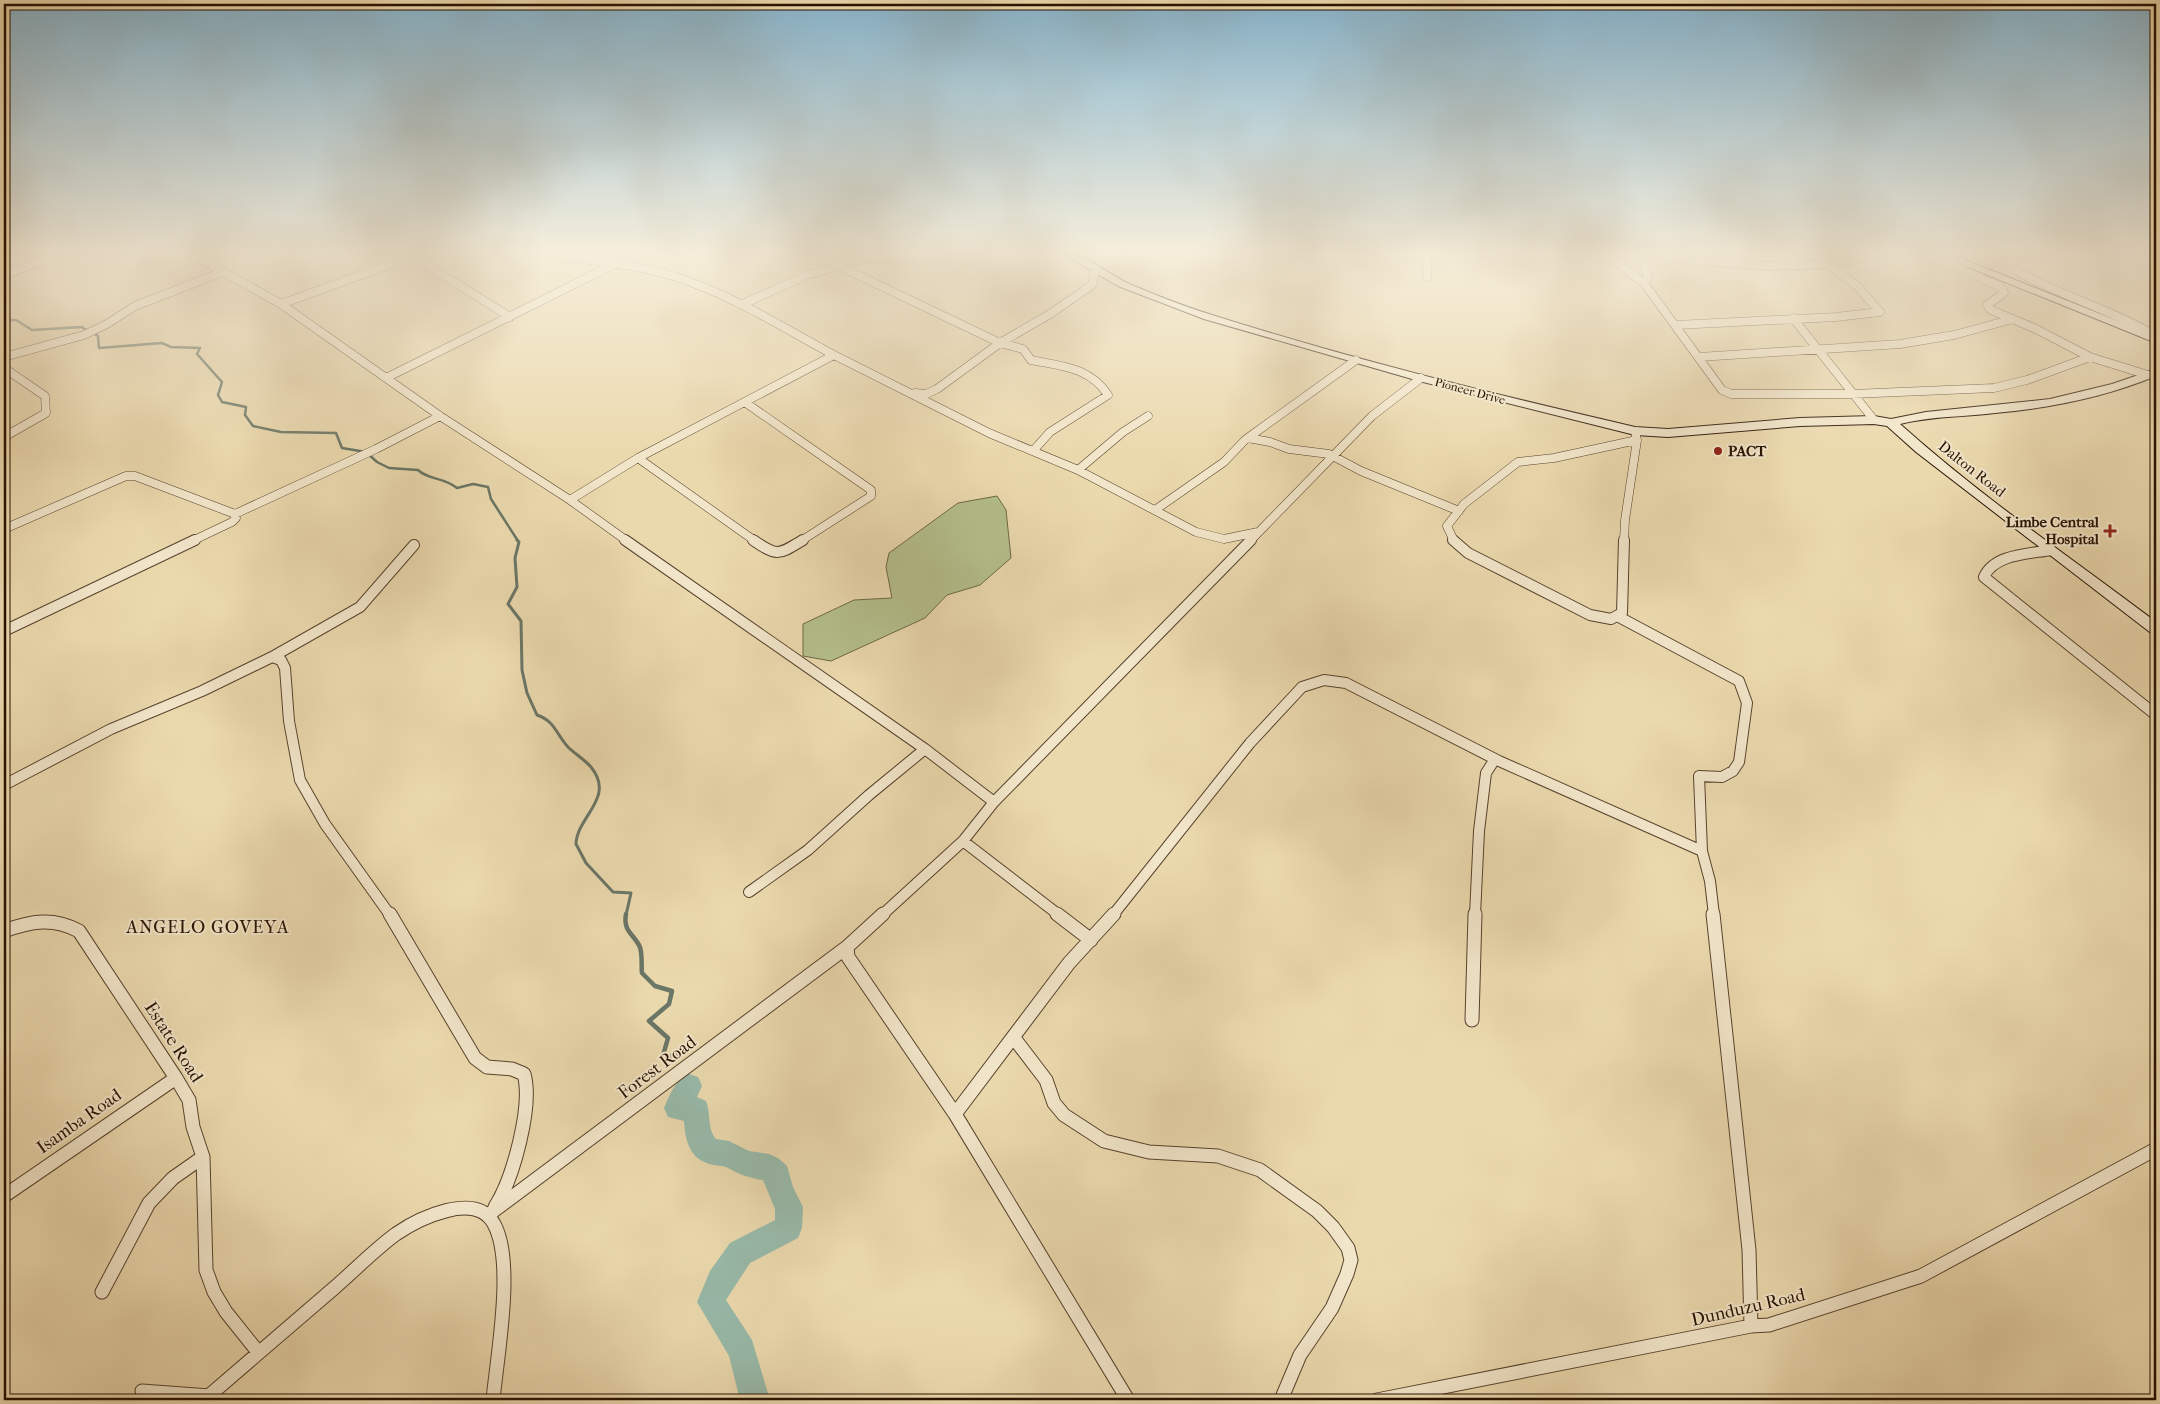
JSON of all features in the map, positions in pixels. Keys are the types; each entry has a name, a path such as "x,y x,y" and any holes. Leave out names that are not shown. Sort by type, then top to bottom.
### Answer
{"street":[{"path":"4,357 84,335 114,320"},
{"path":"303,320 440,416 570,500 674,575 926,748 994,802"},
{"path":"386,378 503,320"},
{"path":"767,320 989,433 1078,470 1207,536 1224,539 1258,532"},
{"path":"951,320 1000,343 1024,350 1033,360 1062,364 1086,373 1094,378 1108,395 1092,408 1050,432 1033,451"},
{"path":"914,393 926,394 937,390 1000,343 1040,320"},
{"name":"Pioneer Drive","path":"1220,320 1356,360 1636,435 1792,423 1874,420 1891,423"},
{"path":"1672,320 1722,390 1731,394 1852,394 1994,388 2027,380 2090,357"},
{"path":"1676,325 1767,320"},
{"path":"1793,320 1874,420"},
{"path":"1699,357 1918,341 1954,335 2011,320"},
{"path":"2014,320 2090,357 2150,376"},
{"path":"2106,320 2156,340"},
{"path":"2128,320 2156,336"},
{"path":"2127,328 2156,347"},
{"path":"570,500 638,458 746,403 834,355"},
{"path":"1155,510 1224,462 1248,438 1290,410 1356,360"},
{"path":"4,368 45,396 46,413 4,437"},
{"path":"1891,423 1912,417 2032,406 2150,376"},
{"name":"Forest Road","path":"488,1215 847,947 963,840 994,802 1156,639 1372,416 1421,378"},
{"path":"638,458 772,553 780,554 871,496 871,490 863,483 746,403"},
{"path":"4,529 126,476 135,476 235,514 376,449 440,416"},
{"path":"1078,470 1123,432 1148,416"},
{"name":"Dalton Road","path":"1891,423 1920,449 2156,628"},
{"path":"1636,435 1625,520 1623,604 1622,613 1619,617 1608,620 1590,615 1462,549 1455,544 1447,526 1459,511 1464,504 1518,462 1554,458 1636,435"},
{"path":"1248,438 1265,440 1289,449 1329,454 1332,457 1459,511"},
{"path":"4,631 232,522 236,518 235,514"},
{"path":"4,785 110,729 202,691 272,656 360,607 414,545"},
{"path":"2051,550 2007,559 1991,565 1985,571 1984,578 2156,714"},
{"path":"1619,617 1739,681 1747,703 1739,762 1732,771 1722,777 1700,776 1702,851 1710,881 1749,1250 1748,1304 1751,1326"},
{"path":"272,656 281,660 285,668 290,721 300,780 325,824 388,911 475,1058 486,1066 522,1071 525,1074 527,1089 519,1142 510,1176 499,1201 488,1215"},
{"path":"955,1114 1069,964 1091,940 1250,743 1302,687 1312,681 1328,680 1358,687 1494,759 1702,851"},
{"path":"749,892 808,850 926,748"},
{"path":"1472,1020 1471,994 1479,831 1486,773 1494,759"},
{"path":"963,840 1091,940"},
{"name":"Estate Road","path":"4,931 49,919 66,924 79,932 176,1078 189,1100 193,1128 203,1157 206,1270 214,1292 226,1312 258,1352"},
{"path":"847,947 848,957 955,1114 1128,1400"},
{"path":"1014,1038 1046,1080 1054,1102 1064,1115 1104,1142 1149,1152 1218,1156 1260,1170 1317,1210 1348,1248 1351,1260 1347,1274 1332,1308 1300,1355 1281,1400"},
{"name":"Isamba Road","path":"4,1196 176,1078"},
{"name":"Dunduzu Road","path":"1377,1400 1751,1326 1769,1325 1921,1276 2156,1149"},
{"path":"102,1292 148,1203 173,1178 203,1157"},
{"path":"142,1391 207,1398 396,1234 429,1215 474,1208 488,1215 495,1224 500,1238 504,1270 493,1400"}],"green space":[{"path":"997,496 1006,510 1011,558 980,585 947,595 925,618 831,661 803,656 803,624 854,600 892,598 886,567 889,553 958,503"}],"waterway":[{"path":"4,320 16,320 32,330 82,327 86,330"},
{"path":"93,333 98,336 99,348 162,343 171,347 200,348 197,354 222,382 218,395 222,402 246,407 245,415 253,426 281,432 336,433 342,448 366,452 377,462 389,468 418,470 426,475 452,484 457,488 473,484 488,487 491,499 518,541"},
{"path":"518,541 515,558 517,587 508,604 521,621 522,670 527,693 537,715 552,724 568,747 591,767 598,778 598,798 582,825 576,844 586,863 613,892 631,893 626,915"},
{"path":"626,914 627,928 640,948 642,973 655,986 672,991 669,1004 649,1021 668,1038 662,1059 677,1054"},
{"path":"689,1086 677,1108 697,1110 698,1138 709,1151 729,1154 745,1164 769,1167 778,1175 780,1190 789,1207 788,1228 740,1253 720,1281 711,1302 742,1350 755,1400"}],"place":[{"name":"PACT","path":"1718,451"},
{"name":"Limbe Central Hospital","path":"2110,531"}],"district":[{"name":"ANGELO GOVEYA","path":"208,927"}]}
